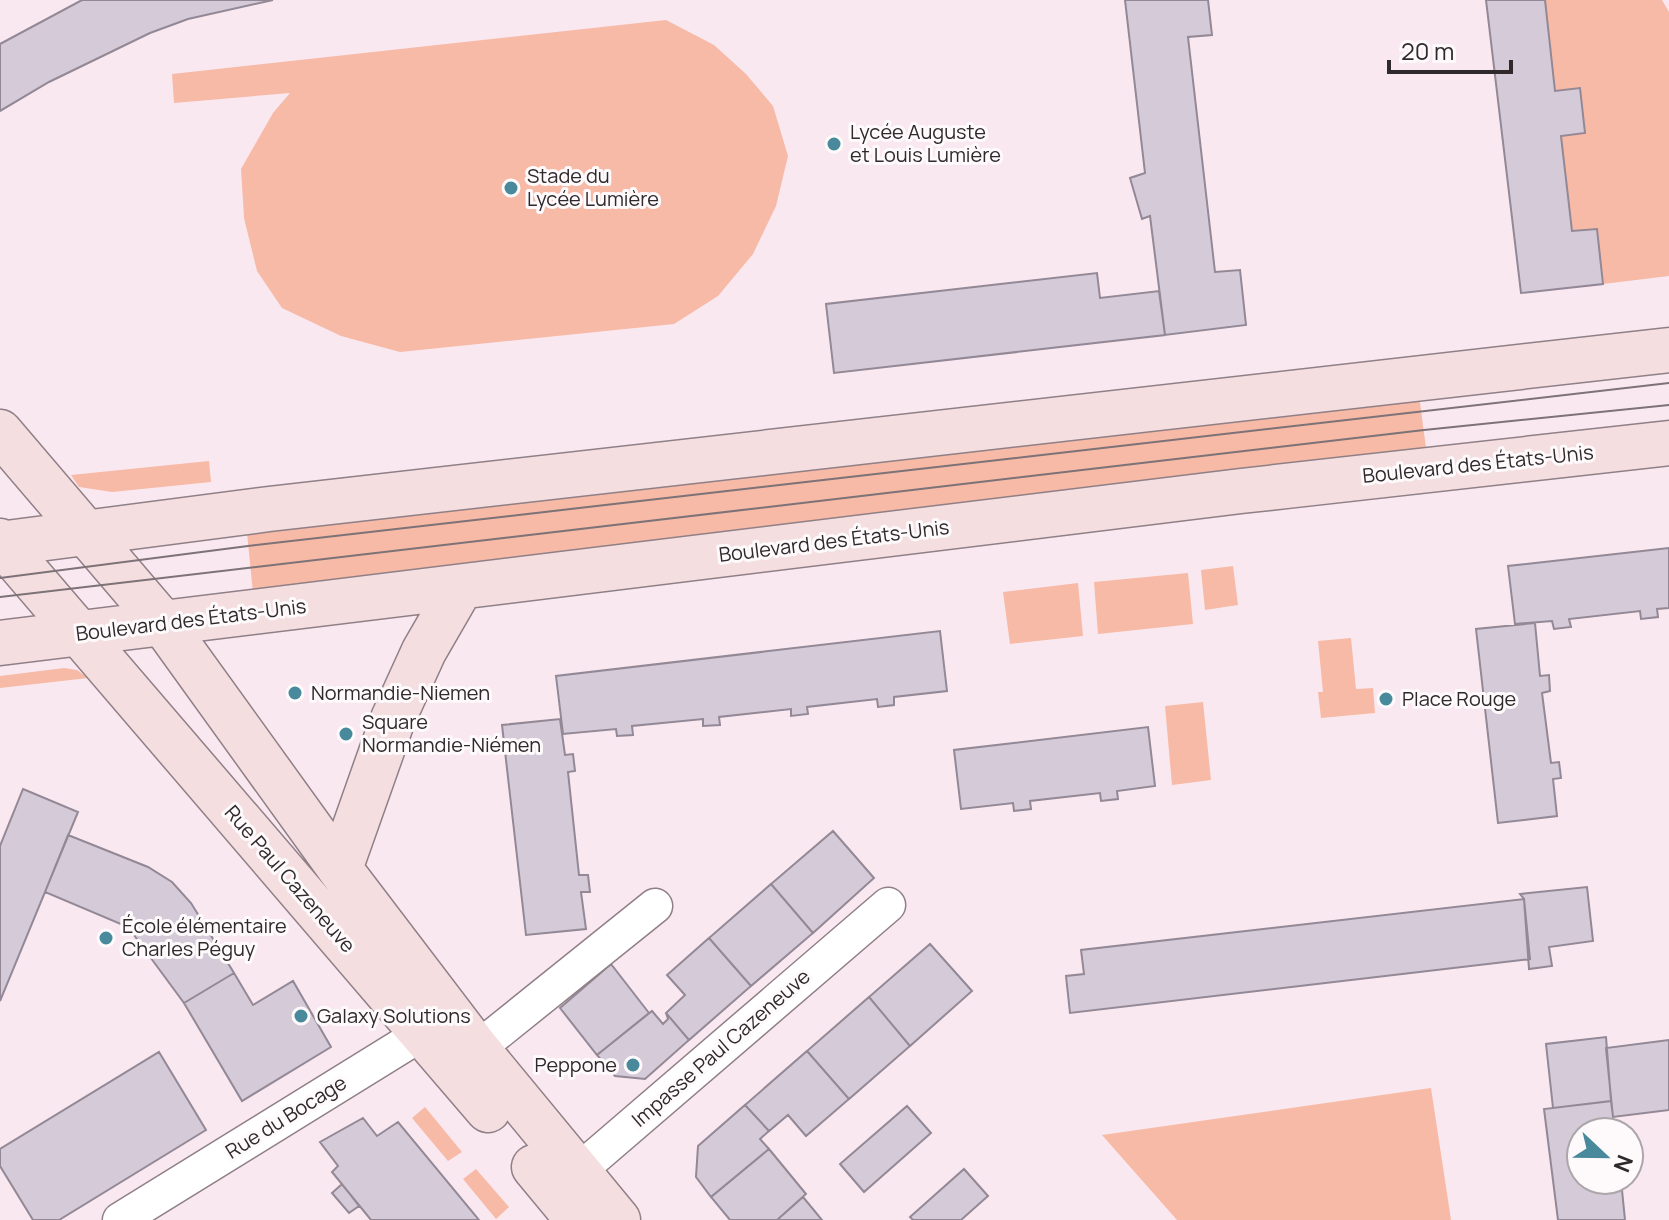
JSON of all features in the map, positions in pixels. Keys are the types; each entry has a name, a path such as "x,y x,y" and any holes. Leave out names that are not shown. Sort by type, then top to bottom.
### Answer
{"main road":[{"path":"1,543 83,531 1669,350"},
{"name":"Rue Paul Cazeneuve","path":"0,432 162,622 340,869 438,1023 570,1194 618,1220"},
{"name":"Boulevard des États-Unis","path":"0,643 1396,472 1669,443"},
{"name":"Rue Paul Cazeneuve","path":"1,543 82,634 223,803 438,1023 477,1049 570,1194"},
{"path":"340,869 393,719 424,651 461,587"}],"street":[{"name":"Impasse Paul Cazeneuve","path":"570,1194 888,905"},
{"path":"477,1049 655,906"},
{"name":"Rue du Bocage","path":"120,1220 438,1023"}],"shaded area":[{"path":"1545,0 1662,0 1669,12 1669,276 1603,284 1597,229 1572,231 1561,136 1585,133 1580,89 1555,91"},
{"name":"Stade du Lycée Lumière","path":"666,20 714,45 746,74 773,106 788,156 776,206 753,254 718,296 674,324 400,352 341,336 282,308 257,271 244,218 241,169 273,113 290,93 174,103 172,74"},
{"path":"1418,387 1427,456 253,593 246,523"},
{"path":"209,461 211,482 112,492 79,487 71,475"},
{"path":"1233,566 1238,605 1205,610 1201,570"},
{"path":"1188,573 1193,624 1098,634 1094,582"},
{"path":"1078,583 1083,636 1010,644 1003,592"},
{"path":"1351,638 1356,689 1373,688 1375,713 1321,718 1318,692 1323,692 1318,641"},
{"path":"64,668 77,670 88,678 0,688 0,676"},
{"path":"1203,702 1211,780 1172,785 1165,706"},
{"path":"1431,1088 1451,1220 1177,1220 1102,1135"},
{"path":"425,1107 462,1152 448,1161 412,1118"},
{"path":"476,1169 509,1207 496,1219 463,1179"}],"building":[{"path":"82,0 273,0 188,19 150,33 49,82 0,111 0,44"},
{"path":"1125,0 1208,0 1212,35 1188,37 1215,272 1240,270 1246,325 1165,335 1150,216 1142,219 1130,178 1145,173"},
{"path":"1486,0 1545,0 1555,91 1580,88 1585,133 1561,136 1572,231 1597,229 1603,284 1521,293"},
{"path":"1097,273 1100,298 1159,291 1165,335 834,373 826,304"},
{"path":"1669,548 1669,608 1657,609 1658,617 1641,619 1640,611 1569,619 1571,627 1554,629 1552,621 1515,624 1508,566"},
{"path":"1535,623 1540,676 1549,675 1550,691 1542,693 1551,763 1559,762 1561,778 1553,779 1557,816 1498,823 1476,629"},
{"path":"940,631 947,691 894,697 894,705 878,707 877,699 807,707 808,714 791,716 791,709 719,717 720,725 703,726 703,719 632,726 633,735 617,736 616,729 563,734 556,676"},
{"path":"560,719 565,755 573,754 575,771 568,772 579,875 588,875 590,892 581,892 586,929 526,935 502,725"},
{"path":"1148,727 1155,786 1117,791 1118,799 1101,801 1100,793 1030,801 1031,809 1014,811 1013,803 961,809 954,750"},
{"path":"23,789 78,812 0,1001 0,846"},
{"path":"833,831 874,878 813,933 771,884"},
{"path":"68,835 148,867 172,882 191,903 234,973 184,1003 128,927 45,892"},
{"path":"771,884 813,933 751,986 709,938"},
{"path":"1587,887 1593,941 1549,947 1552,966 1529,969 1524,899 1520,894"},
{"path":"1524,899 1530,959 1070,1013 1066,976 1084,974 1081,950"},
{"path":"709,938 751,986 689,1040 666,1013 685,995 667,975"},
{"path":"930,944 972,991 910,1046 869,997"},
{"path":"611,964 649,1013 597,1055 560,1008"},
{"path":"234,973 253,1005 293,981 331,1047 242,1101 184,1003"},
{"path":"869,997 910,1046 849,1099 807,1051"},
{"path":"652,1011 663,1024 668,1019 666,1013 689,1040 645,1079 615,1076 597,1055"},
{"path":"1606,1037 1611,1101 1553,1108 1546,1044"},
{"path":"1669,1040 1669,1110 1613,1116 1606,1048"},
{"path":"807,1051 849,1099 806,1136 788,1115 769,1131 745,1105"},
{"path":"159,1052 206,1130 59,1220 33,1220 0,1166 0,1149"},
{"path":"1611,1101 1613,1116 1565,1116 1565,1196 1623,1196 1625,1220 1558,1220 1544,1109"},
{"path":"745,1105 769,1131 760,1139 769,1149 711,1197 696,1177 698,1146"},
{"path":"907,1106 931,1133 864,1192 840,1164"},
{"path":"363,1118 377,1136 398,1122 479,1220 371,1220 332,1172 338,1166 320,1142"},
{"path":"769,1149 806,1194 777,1220 730,1220 711,1197"},
{"path":"964,1169 988,1196 961,1220 913,1220 910,1217"},
{"path":"342,1184 359,1206 349,1213 332,1193"},
{"path":"803,1197 822,1220 777,1220"}],"tram line":[{"path":"0,578 248,546 1669,383"},
{"path":"0,597 1424,430 1669,405"}],"place":[{"name":"Lycée Auguste et Louis Lumière","path":"834,144"},
{"name":"Stade du Lycée Lumière","path":"511,188"},
{"name":"Normandie-Niemen","path":"295,693"},
{"name":"Place Rouge","path":"1386,699"},
{"name":"Square Normandie-Niémen","path":"346,734"},
{"name":"École élémentaire Charles Péguy","path":"106,938"},
{"name":"Galaxy Solutions","path":"301,1016"},
{"name":"Peppone","path":"633,1065"}]}
